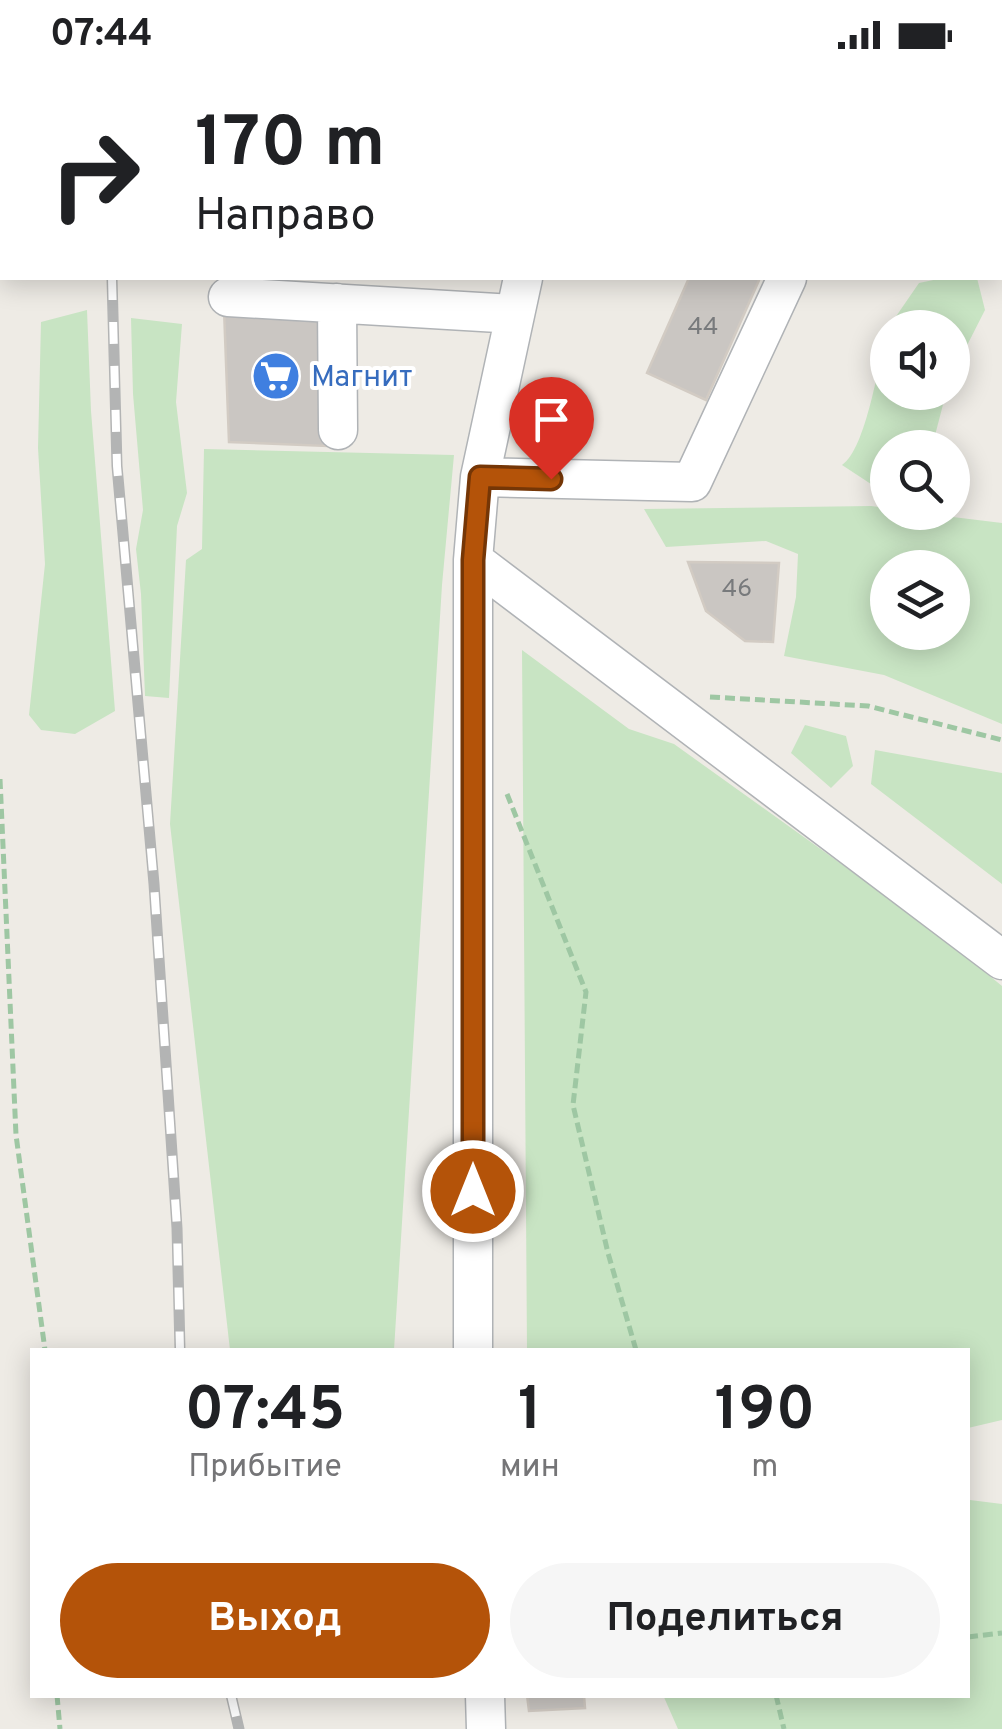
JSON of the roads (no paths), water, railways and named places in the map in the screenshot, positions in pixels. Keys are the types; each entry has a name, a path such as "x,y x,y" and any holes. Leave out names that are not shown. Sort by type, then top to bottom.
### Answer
{"street":[{"path":"480,477 692,482 786,280"},
{"path":"228,297 337,303 519,296 480,477 473,560 474,1348"},
{"path":"337,303 338,430"},
{"path":"473,560 1002,960"},
{"path":"485,1698 486,1729"}],"railway":[{"path":"112,280 117,466 154,884 177,1228 180,1348"},
{"path":"232,1698 239,1729"}],"place":[{"name":"Магнит","path":"276,376"}]}
